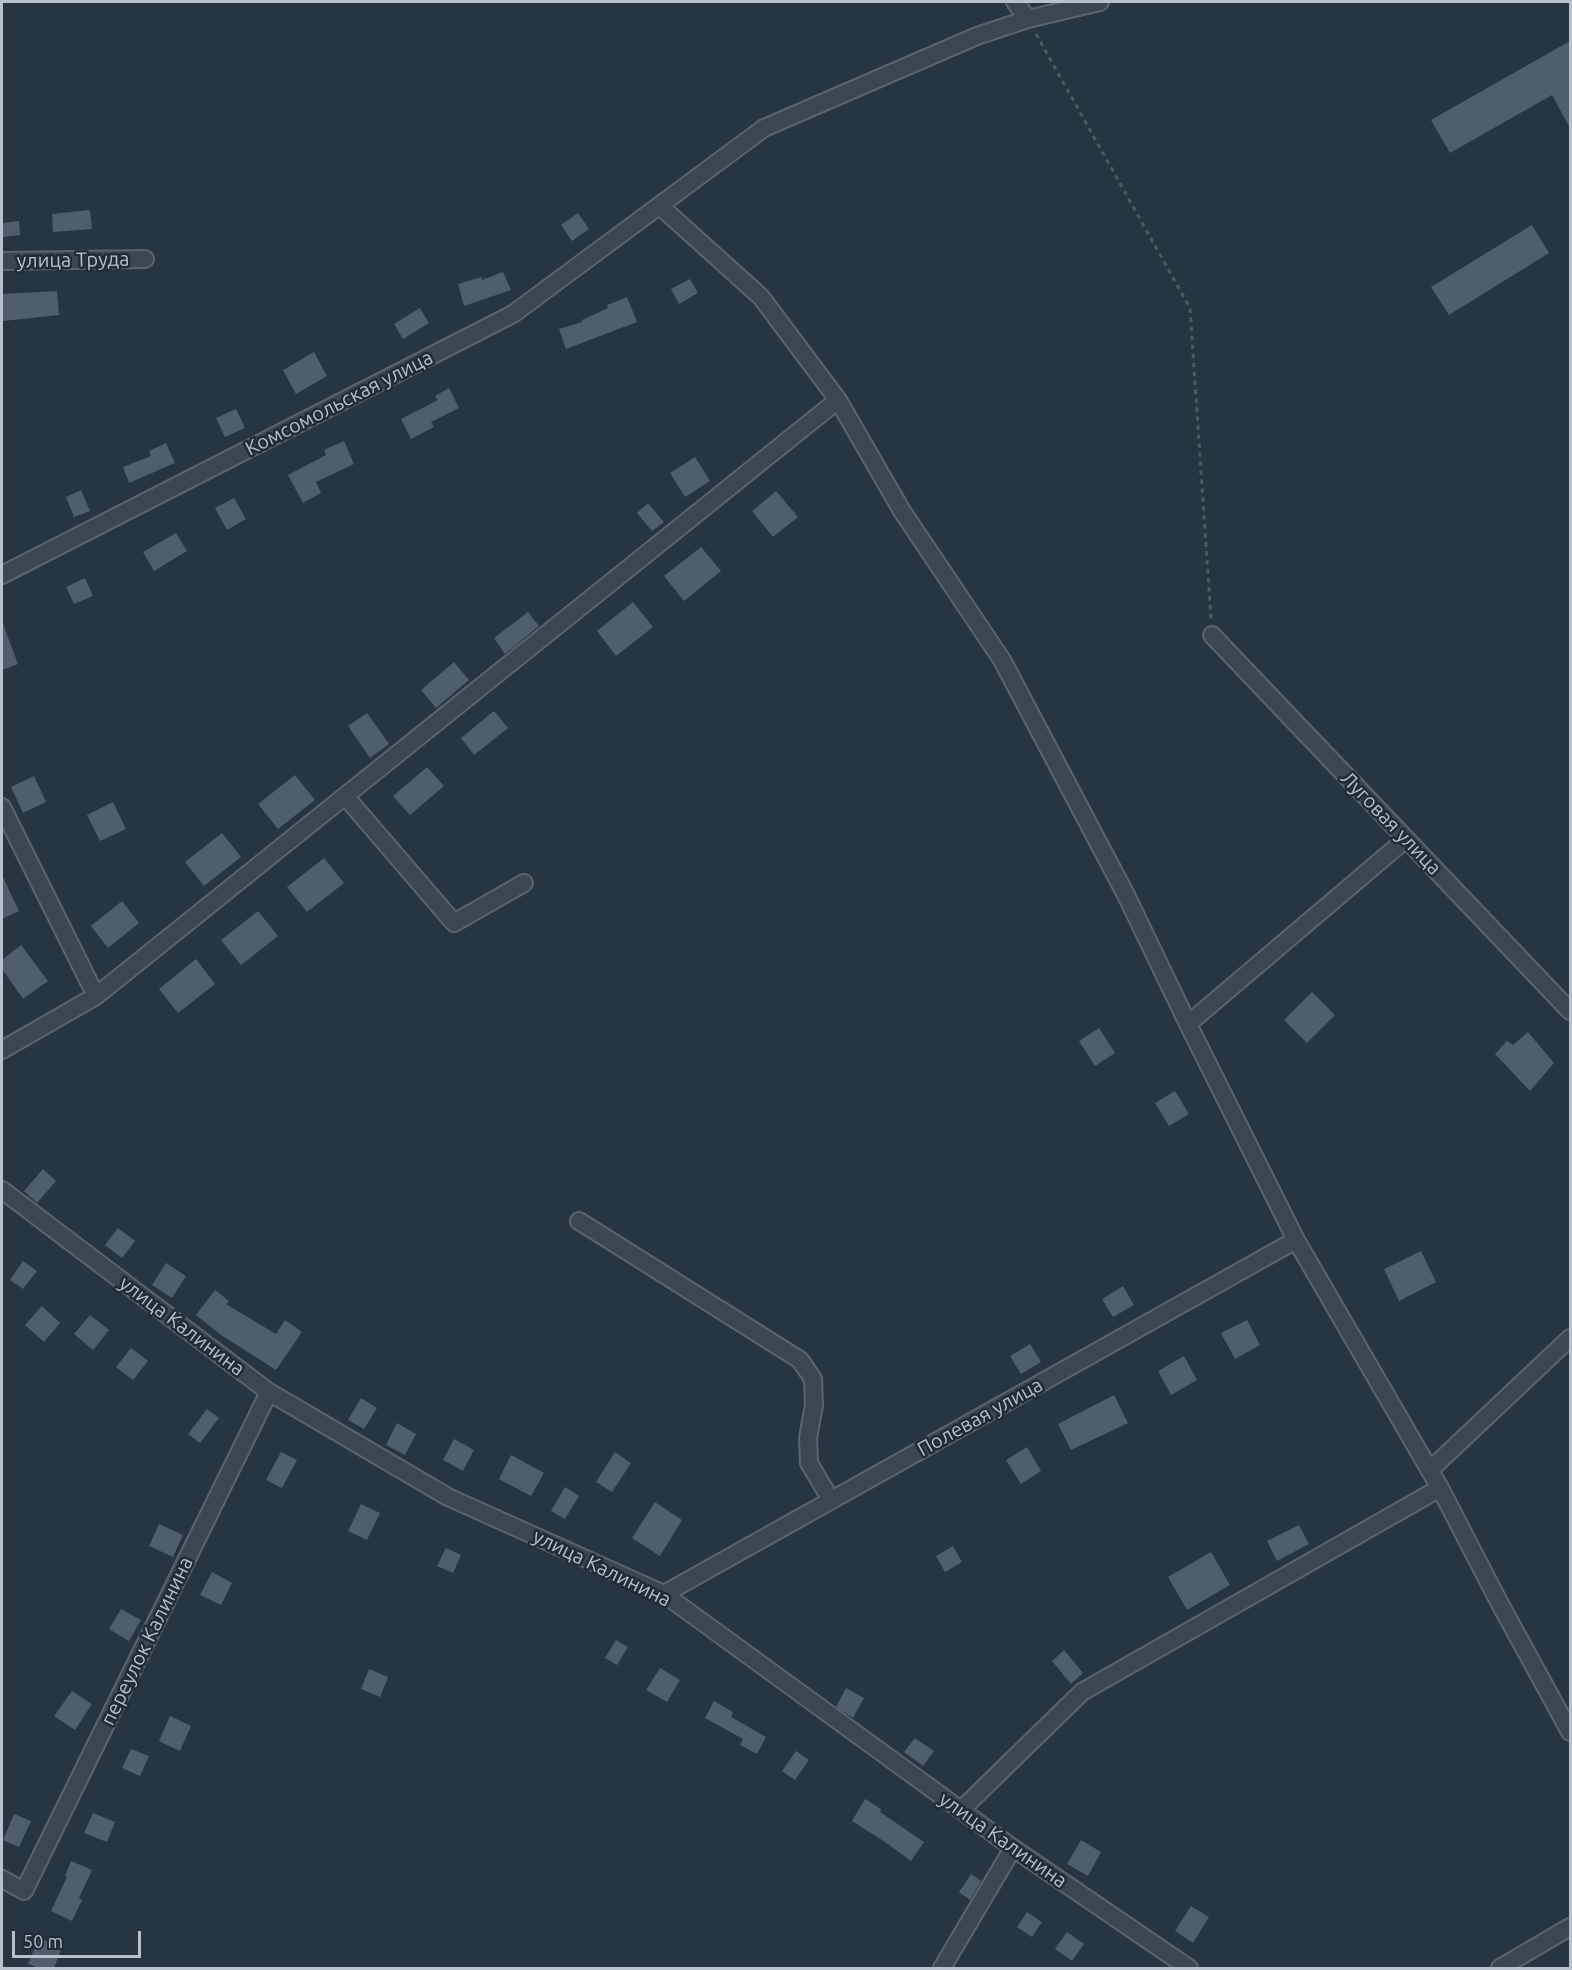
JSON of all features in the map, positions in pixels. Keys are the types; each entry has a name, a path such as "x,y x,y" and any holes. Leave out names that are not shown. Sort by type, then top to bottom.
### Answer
{"street":[{"path":"1015,2 1028,19"},
{"name":"Комсомольская улица","path":"2,575 513,314 764,128 977,36 1028,19 1100,2"},
{"path":"660,206 761,297 838,400 902,511 1002,660 1126,895 1296,1240 1430,1470 1570,1731"},
{"name":"улица Труда","path":"2,261 145,259"},
{"path":"2,1050 96,996 838,400"},
{"name":"Луговая улица","path":"1212,635 1570,1011"},
{"path":"345,796 454,922 524,883"},
{"path":"2,807 96,996"},
{"path":"1188,1024 1406,839"},
{"name":"улица Калинина","path":"2,1190 269,1392 448,1497 664,1594 1014,1848 1189,1968"},
{"path":"579,1221 800,1360 813,1379 814,1405 808,1438 809,1463 831,1500"},
{"name":"Полевая улица","path":"664,1594 1296,1240"},
{"path":"1430,1470 1570,1338"},
{"name":"переулок Калинина","path":"2,1879 24,1891 269,1392"},
{"path":"961,1810 1083,1692 1440,1488"},
{"path":"942,1968 1014,1848"},
{"path":"1500,1968 1570,1927"}],"path":[{"path":"1028,19 1190,308 1212,635"}],"building":[{"path":"1570,41 1570,128 1552,95 1450,153 1431,120"},
{"path":"90,210 92,229 53,232 52,214"},
{"path":"578,213 589,229 572,241 561,225"},
{"path":"19,221 20,235 2,237 2,223"},
{"path":"1532,225 1549,253 1449,315 1431,287"},
{"path":"503,272 511,290 464,306 458,284 482,277 482,280"},
{"path":"690,279 698,293 679,304 671,289"},
{"path":"57,291 59,315 3,321 2,294"},
{"path":"627,297 637,322 566,349 559,329 582,322 608,308 607,305"},
{"path":"420,308 429,323 403,339 394,324"},
{"path":"314,352 327,376 296,394 283,370"},
{"path":"449,388 459,408 431,422 434,427 411,439 401,419 438,400 435,396"},
{"path":"236,409 245,428 225,437 216,418"},
{"path":"344,441 354,464 316,482 321,493 303,503 288,475 326,455 324,450"},
{"path":"166,443 175,463 129,483 123,467 151,456 149,451"},
{"path":"695,457 710,481 685,497 670,473"},
{"path":"81,490 90,511 74,517 66,497"},
{"path":"776,491 798,517 773,537 752,511"},
{"path":"234,498 246,519 227,530 215,508"},
{"path":"648,503 664,522 652,531 637,513"},
{"path":"176,533 187,551 154,571 143,552"},
{"path":"701,547 721,571 684,601 664,576"},
{"path":"85,578 93,596 74,604 66,587"},
{"path":"633,602 653,627 616,656 597,631"},
{"path":"528,612 539,626 505,654 494,638"},
{"path":"2,624 18,664 2,670"},
{"path":"454,662 469,680 436,708 421,690"},
{"path":"494,711 508,728 474,755 461,738"},
{"path":"367,713 389,744 370,758 348,726"},
{"path":"427,767 444,786 410,815 393,796"},
{"path":"295,775 315,800 278,829 258,804"},
{"path":"34,776 46,802 23,813 11,787"},
{"path":"113,802 126,829 100,841 87,815"},
{"path":"222,833 241,857 204,886 185,862"},
{"path":"324,858 344,883 307,912 287,887"},
{"path":"2,875 19,911 2,919"},
{"path":"122,901 139,923 108,948 91,926"},
{"path":"258,911 278,936 241,965 221,940"},
{"path":"21,945 48,981 23,999 2,969 2,960"},
{"path":"196,959 215,984 178,1013 159,989"},
{"path":"1312,992 1335,1015 1307,1043 1284,1020"},
{"path":"1099,1028 1115,1053 1095,1066 1079,1041"},
{"path":"1528,1032 1554,1063 1530,1091 1495,1054 1507,1041 1513,1045"},
{"path":"1175,1091 1189,1114 1169,1126 1155,1103"},
{"path":"43,1169 56,1181 37,1203 24,1191"},
{"path":"118,1228 135,1241 122,1258 105,1245"},
{"path":"1421,1251 1436,1282 1399,1301 1384,1269"},
{"path":"23,1261 37,1271 23,1289 10,1280"},
{"path":"166,1263 186,1276 172,1298 152,1285"},
{"path":"1123,1286 1134,1305 1113,1317 1102,1299"},
{"path":"215,1290 229,1301 226,1304 276,1334 285,1320 302,1332 276,1370 221,1335 196,1315"},
{"path":"42,1306 60,1323 44,1342 25,1325"},
{"path":"90,1315 109,1330 93,1350 74,1334"},
{"path":"1247,1320 1260,1345 1235,1359 1221,1333"},
{"path":"1030,1344 1041,1362 1021,1374 1010,1356"},
{"path":"131,1348 148,1361 133,1380 116,1367"},
{"path":"1184,1356 1197,1380 1171,1395 1158,1371"},
{"path":"1114,1395 1128,1423 1071,1450 1058,1424"},
{"path":"361,1398 377,1408 364,1429 348,1420"},
{"path":"207,1409 219,1418 200,1443 188,1434"},
{"path":"397,1423 416,1434 405,1455 386,1445"},
{"path":"454,1439 474,1450 463,1471 443,1460"},
{"path":"1027,1447 1041,1471 1021,1484 1006,1460"},
{"path":"281,1452 297,1460 282,1488 266,1480"},
{"path":"615,1452 631,1463 612,1492 596,1482"},
{"path":"511,1455 544,1473 531,1496 499,1479"},
{"path":"565,1487 579,1496 565,1519 551,1511"},
{"path":"655,1502 682,1520 660,1556 632,1538"},
{"path":"361,1504 380,1513 367,1540 348,1531"},
{"path":"159,1524 183,1535 173,1557 149,1546"},
{"path":"1299,1525 1309,1544 1277,1561 1267,1541"},
{"path":"953,1546 962,1562 945,1572 936,1556"},
{"path":"446,1548 461,1555 453,1573 437,1566"},
{"path":"1211,1552 1230,1585 1187,1610 1168,1577"},
{"path":"212,1572 232,1583 221,1605 200,1595"},
{"path":"121,1609 141,1620 129,1641 109,1629"},
{"path":"616,1640 628,1647 617,1665 605,1658"},
{"path":"1064,1650 1083,1673 1071,1684 1052,1661"},
{"path":"660,1668 680,1680 667,1702 646,1690"},
{"path":"369,1669 388,1677 380,1697 361,1689"},
{"path":"846,1688 864,1698 853,1718 836,1707"},
{"path":"72,1691 92,1704 75,1730 54,1716"},
{"path":"714,1701 733,1712 731,1717 766,1737 757,1754 740,1745 743,1739 705,1718"},
{"path":"170,1716 191,1726 180,1751 159,1741"},
{"path":"915,1738 934,1751 923,1766 904,1752"},
{"path":"131,1749 149,1756 140,1776 122,1768"},
{"path":"796,1751 809,1760 795,1780 782,1771"},
{"path":"865,1799 924,1842 911,1861 852,1821"},
{"path":"93,1813 115,1822 107,1842 84,1833"},
{"path":"14,1814 31,1821 19,1847 3,1840"},
{"path":"1081,1840 1101,1852 1088,1876 1067,1864"},
{"path":"71,1861 92,1870 79,1898 82,1900 72,1921 51,1911 67,1877 65,1876"},
{"path":"971,1874 981,1881 970,1900 959,1892"},
{"path":"1191,1906 1209,1917 1193,1943 1175,1931"},
{"path":"1027,1912 1042,1922 1032,1937 1017,1927"},
{"path":"1067,1932 1084,1944 1072,1961 1055,1949"},
{"path":"39,1938 62,1947 54,1968 39,1968 28,1964"}]}
